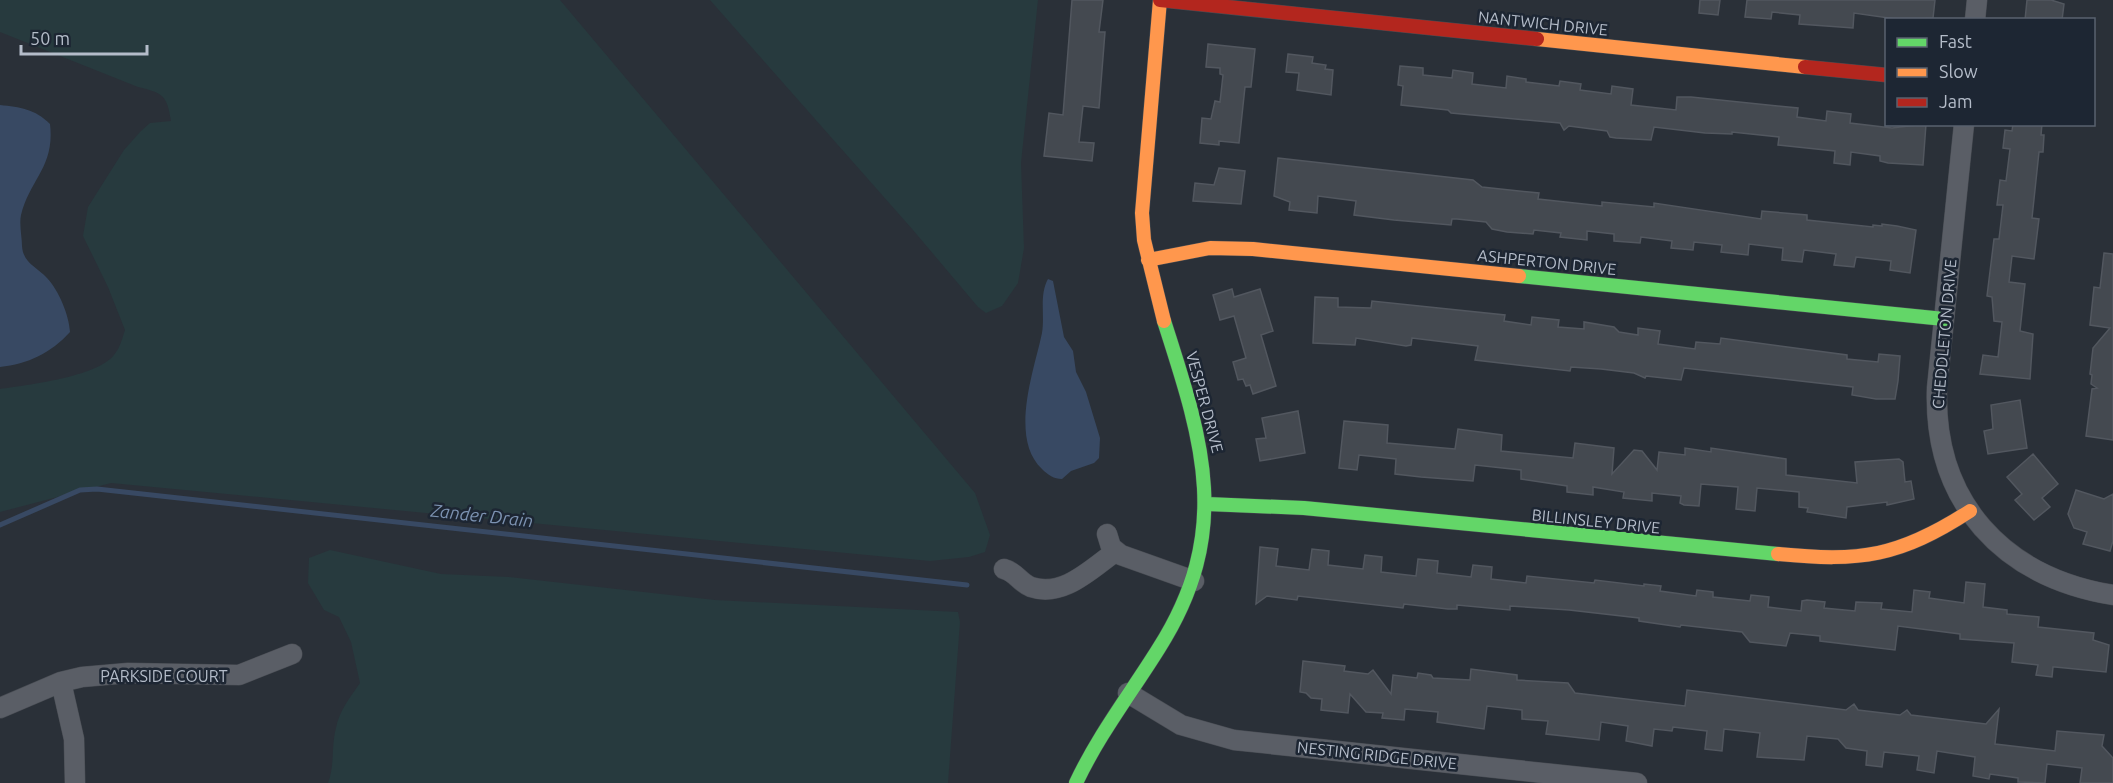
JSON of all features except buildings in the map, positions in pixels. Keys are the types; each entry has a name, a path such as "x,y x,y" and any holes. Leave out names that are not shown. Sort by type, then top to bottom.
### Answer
{"street":[{"name":"NANTWICH DRIVE","path":"1160,0 1885,75"},
{"name":"VESPER DRIVE","path":"1076,783 1102,730 1167,640 1194,581 1203,544 1207,504 1205,467 1198,425 1148,260 1143,229 1142,188 1160,0"},
{"path":"1975,18 1977,0"},
{"name":"CHEDDLETON DRIVE","path":"1964,126 1937,388 1938,430 1948,466 1970,511 1994,539 2028,566 2067,585 2113,595"},
{"name":"ASHPERTON DRIVE","path":"1148,260 1210,248 1253,249 1944,319"},
{"name":"BILLINSLEY DRIVE","path":"1207,504 1304,508 1827,560 1876,557 1904,549 1923,541 1970,511"},
{"path":"1004,569 1014,571 1031,587 1048,589 1070,584 1111,543 1194,581"},
{"name":"PARKSIDE COURT","path":"0,708 61,682 128,673 239,675 292,654"},
{"path":"61,682 74,738 75,783"},
{"name":"NESTING RIDGE DRIVE","path":"1128,693 1181,725 1234,740 1637,783"}],"green space":[{"path":"0,0 560,0 975,493 990,535 985,552 969,557 930,561 111,483 0,512 0,389 78,374 105,363 116,352 125,330 108,287 83,236 88,207 124,150 140,132 150,123 171,121 165,100 153,91 0,32"},
{"path":"710,0 1038,0 1021,163 1024,248 1018,283 1002,306 986,313 978,307"},
{"path":"330,550 441,574 509,577 715,600 958,612 960,622 948,783 328,783 338,722 346,704 360,683 351,642 339,617 324,610 308,583 309,558"}],"water":[{"path":"0,105 27,110 39,115 50,124 49,151 25,203 20,226 25,257 56,290 65,311 70,332 47,352 20,363 0,367"},
{"path":"1048,279 1053,281 1064,337 1073,351 1076,372 1086,392 1100,438 1099,458 1094,463 1071,471 1062,479 1047,473 1032,456 1025,422 1030,385 1042,333 1043,298"}],"waterway":[{"name":"Zander Drain","path":"0,525 80,490 97,489 967,585"}],"traffic: fast":[{"path":"1519,276 1944,319"},
{"path":"1076,783 1105,731 1159,648 1182,605 1196,565 1203,525 1204,486 1199,447 1190,407 1164,321"},
{"path":"1207,504 1304,508 1778,554"}],"traffic: slow":[{"path":"1160,0 1142,213 1144,240 1164,321"},
{"path":"1537,39 1805,67"},
{"path":"1148,260 1210,248 1253,249 1519,276"},
{"path":"1778,554 1833,557 1878,553 1922,538 1970,511"}],"traffic: jam":[{"path":"1160,0 1537,39"},
{"path":"1805,67 1885,75"}]}
